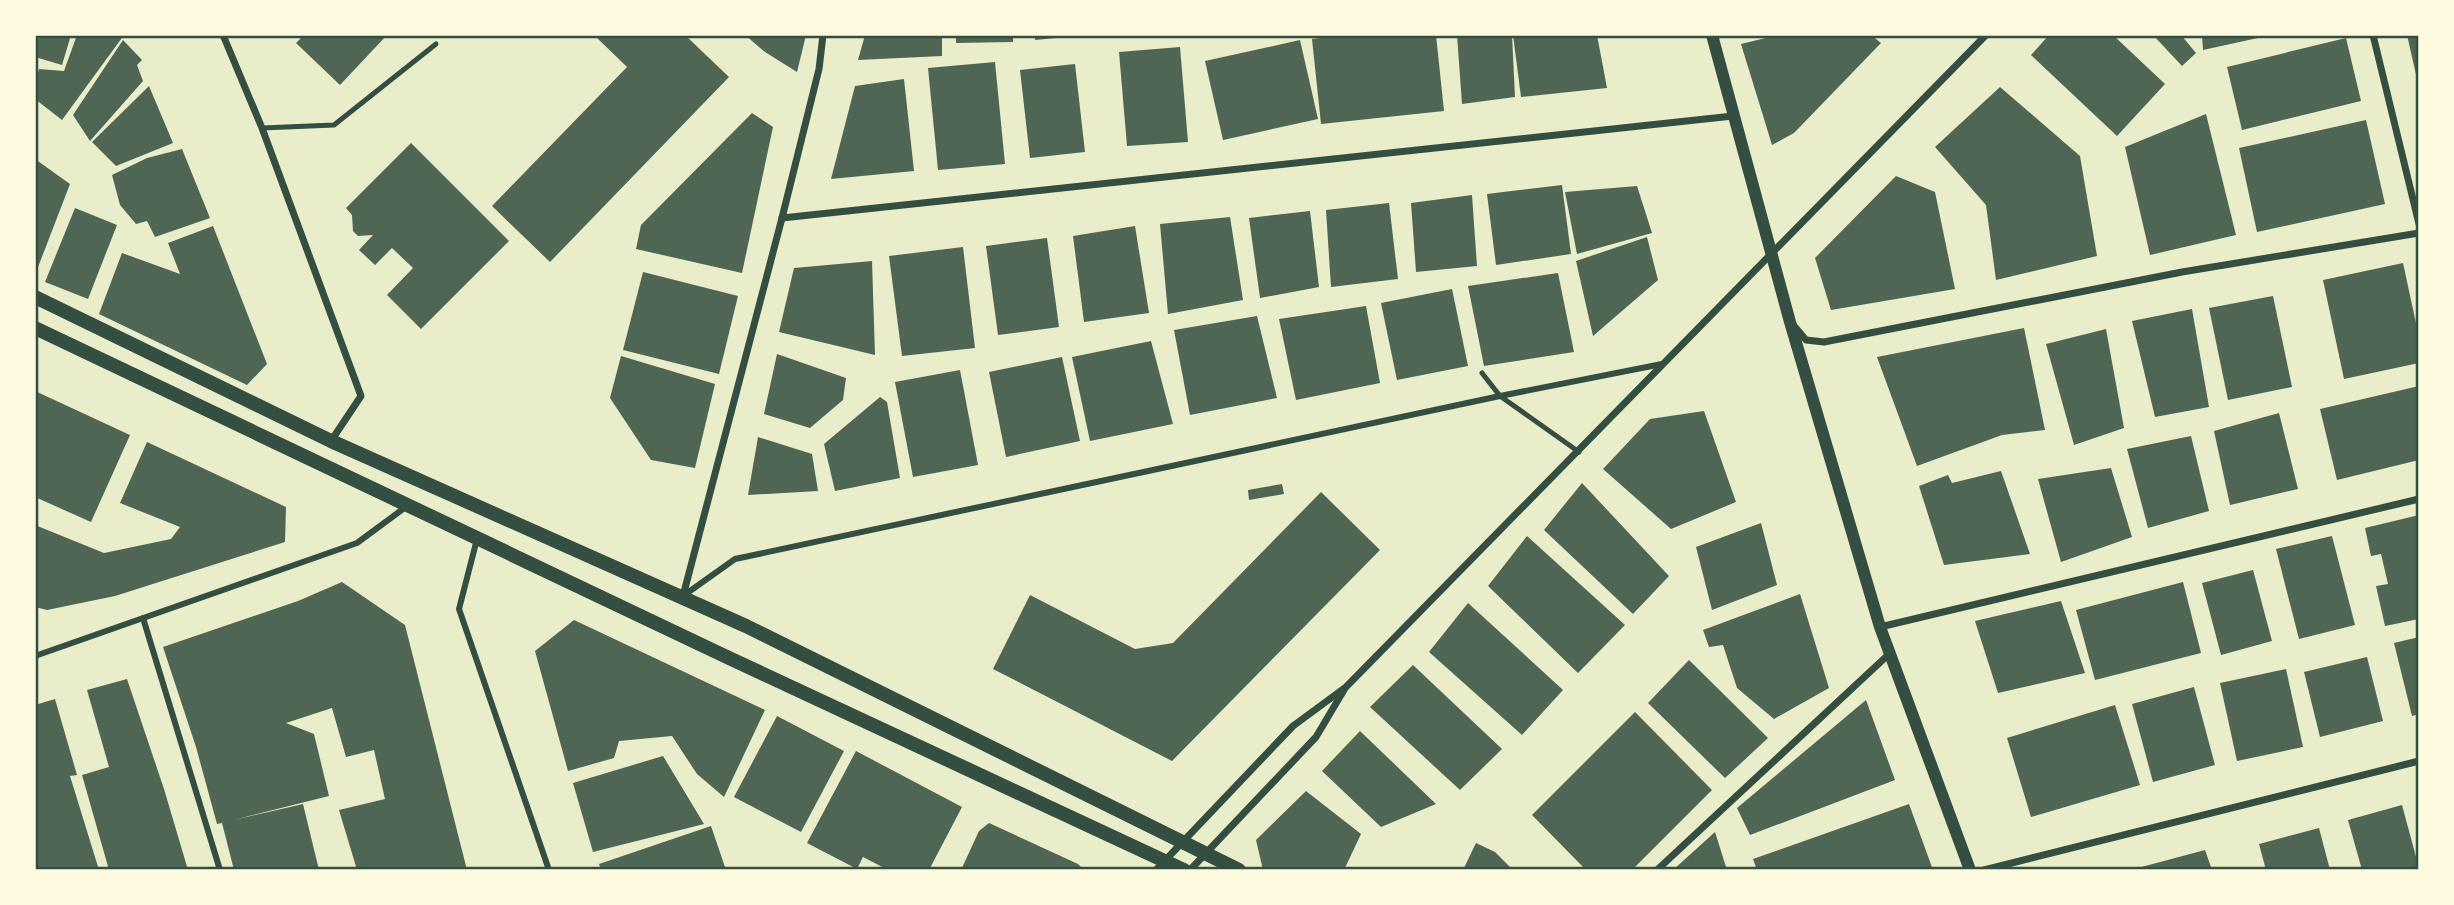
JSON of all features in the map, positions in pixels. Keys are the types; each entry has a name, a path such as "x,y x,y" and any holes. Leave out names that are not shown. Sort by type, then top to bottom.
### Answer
{"main road":[{"path":"35,297 331,441 683,596 1239,870"},
{"path":"35,328 1159,866 1184,870"}],"street":[{"path":"223,35 262,128 361,396 331,441"},
{"path":"683,596 782,219 818,69 823,35"},
{"path":"1712,35 1790,322 1888,655 1969,870"},
{"path":"1159,866 1293,726 1346,687 1986,35"},
{"path":"2373,35 2419,224"},
{"path":"782,219 1733,116"},
{"path":"1790,322 1806,340 1825,342 2182,272 2419,233"},
{"path":"683,596 735,559 1500,396 1664,364"},
{"path":"1880,627 2419,499"},
{"path":"37,654 357,542 407,506"},
{"path":"477,539 459,609 549,870"},
{"path":"143,618 220,870"},
{"path":"1657,870 1888,655"},
{"path":"1190,870 1316,737 1346,687"},
{"path":"1984,870 2419,761"}],"lane":[{"path":"262,128 334,125 436,44"},
{"path":"1482,373 1500,396 1579,452"}],"building":[{"path":"39,35 71,35 62,65 35,57"},
{"path":"77,35 124,35 62,120 35,99 35,85 39,69 64,71"},
{"path":"304,35 387,35 340,85 296,43"},
{"path":"594,35 685,35 729,77 550,262 492,206 627,67"},
{"path":"745,35 806,35 797,72 765,52"},
{"path":"865,35 942,35 942,56 858,60"},
{"path":"956,35 1013,35 1013,42 956,43"},
{"path":"1035,35 1066,35 1066,37 1035,40"},
{"path":"1347,35 1436,35 1444,111 1321,124 1312,39"},
{"path":"1457,35 1512,35 1515,97 1462,104"},
{"path":"1513,35 1597,35 1607,88 1521,97"},
{"path":"1778,35 1871,35 1881,43 1794,133 1772,145 1741,44"},
{"path":"2049,35 2113,35 2165,84 2117,136 2031,55"},
{"path":"2153,35 2181,35 2196,53 2182,66"},
{"path":"2202,35 2267,35 2267,36 2203,50"},
{"path":"2407,35 2419,35 2419,79 2417,79"},
{"path":"2346,38 2361,101 2242,130 2227,67"},
{"path":"123,40 142,60 137,65 143,81 90,141 73,115"},
{"path":"1300,40 1318,119 1223,140 1205,61"},
{"path":"1180,47 1188,142 1127,146 1119,52"},
{"path":"995,62 1005,164 938,170 928,68"},
{"path":"1075,64 1085,152 1030,158 1020,70"},
{"path":"904,79 914,171 831,179 855,86"},
{"path":"149,86 173,143 116,166 92,142"},
{"path":"2000,87 2080,156 2097,256 1996,280 1986,205 1935,147"},
{"path":"752,113 773,127 742,273 636,249 641,225"},
{"path":"2206,114 2236,235 2150,255 2125,147"},
{"path":"2366,120 2385,204 2257,232 2239,148"},
{"path":"411,143 509,241 421,329 387,295 413,268 392,248 375,265 359,250 373,235 358,236 353,231 352,215 346,208"},
{"path":"182,149 210,218 155,237 147,221 136,224 120,205 112,175 147,158"},
{"path":"35,159 70,184 35,275"},
{"path":"1896,176 1935,192 1955,289 1831,310 1815,258"},
{"path":"1562,185 1571,254 1496,265 1487,194"},
{"path":"1637,186 1652,233 1577,254 1565,192"},
{"path":"1472,195 1477,266 1416,272 1411,203"},
{"path":"1389,203 1398,279 1331,287 1326,210"},
{"path":"75,208 117,225 88,299 45,282"},
{"path":"1310,211 1319,287 1260,298 1249,218"},
{"path":"1230,217 1243,300 1168,314 1160,224"},
{"path":"213,226 267,364 247,385 99,314 122,253 180,274 168,243"},
{"path":"1135,226 1149,313 1084,322 1073,236"},
{"path":"1647,237 1658,280 1593,336 1576,261"},
{"path":"1047,238 1059,327 998,335 986,246"},
{"path":"963,247 975,348 902,356 889,256"},
{"path":"872,261 875,355 779,332 794,268"},
{"path":"2403,263 2419,337 2419,363 2344,379 2323,280"},
{"path":"643,272 738,296 719,374 623,350"},
{"path":"1558,273 1574,352 1484,366 1468,286"},
{"path":"1452,289 1468,366 1397,380 1381,303"},
{"path":"2273,296 2292,387 2228,400 2209,308"},
{"path":"1366,306 1380,383 1296,400 1279,319"},
{"path":"2192,309 2209,407 2155,417 2132,321"},
{"path":"1257,316 1277,398 1190,415 1174,330"},
{"path":"2024,328 2045,430 2002,435 1917,466 1877,357"},
{"path":"2106,329 2124,428 2074,445 2046,344"},
{"path":"1151,341 1173,424 1090,441 1072,357"},
{"path":"777,354 846,378 843,400 810,428 764,414"},
{"path":"621,356 715,384 695,468 651,460 610,398"},
{"path":"1062,357 1080,441 1006,457 989,372"},
{"path":"960,370 978,465 913,477 895,382"},
{"path":"2419,386 2419,460 2337,480 2320,409"},
{"path":"35,391 130,435 91,522 35,497"},
{"path":"880,397 887,402 900,478 835,491 824,444"},
{"path":"1704,411 1736,502 1671,529 1603,469 1650,419"},
{"path":"2279,413 2298,489 2230,505 2214,431"},
{"path":"2191,436 2209,511 2148,528 2127,449"},
{"path":"758,437 812,454 818,491 748,495"},
{"path":"147,442 286,507 285,542 115,596 47,610 35,607 35,525 104,553 171,539 180,527 120,503"},
{"path":"2111,468 2132,537 2061,562 2038,479"},
{"path":"2001,471 2030,554 1944,565 1919,486 1948,475 1952,483"},
{"path":"1582,483 1669,576 1633,614 1544,530"},
{"path":"1282,484 1284,494 1249,500 1248,490"},
{"path":"1321,492 1380,550 1172,761 993,669 1030,595 1135,649 1173,643"},
{"path":"2419,515 2419,619 2385,626 2376,586 2388,584 2381,554 2371,556 2365,528"},
{"path":"1761,523 1777,585 1712,610 1696,547"},
{"path":"1527,536 1625,625 1578,673 1488,586"},
{"path":"2332,536 2355,625 2299,639 2276,549"},
{"path":"2253,570 2272,641 2221,655 2202,583"},
{"path":"342,582 405,625 467,870 357,870 339,810 385,799 374,750 346,757 332,708 286,723 314,734 329,796 233,820 303,804 319,870 234,870 222,823 217,824 196,747 163,647 298,601"},
{"path":"2183,582 2201,653 2095,680 2076,610"},
{"path":"1800,594 1829,688 1774,719 1737,688 1723,645 1709,647 1703,630"},
{"path":"2061,601 2085,673 1998,693 1975,621"},
{"path":"1468,603 1563,690 1522,735 1429,652"},
{"path":"574,620 765,710 724,797 697,774 672,736 619,741 614,758 568,771 535,651"},
{"path":"2419,637 2419,714 2412,716 2394,643"},
{"path":"2367,657 2383,721 2320,737 2304,672"},
{"path":"1689,660 1768,738 1725,778 1648,703"},
{"path":"1413,665 1502,749 1460,790 1370,707"},
{"path":"2286,669 2303,747 2237,761 2220,683"},
{"path":"127,679 188,870 109,870 82,775 109,767 87,690"},
{"path":"2194,687 2215,765 2153,782 2132,704"},
{"path":"55,699 77,775 70,776 99,870 35,870 35,705"},
{"path":"1866,700 1895,780 1750,835 1737,808"},
{"path":"2115,705 2140,785 2031,817 2007,738"},
{"path":"1635,712 1712,790 1632,870 1586,870 1532,815"},
{"path":"777,716 844,751 801,832 734,797"},
{"path":"1360,731 1436,804 1381,827 1322,771"},
{"path":"856,751 962,807 929,870 888,870 863,857 857,869 807,843"},
{"path":"663,756 704,824 593,852 573,783"},
{"path":"1306,791 1361,834 1344,870 1263,870 1256,840"},
{"path":"1909,804 1933,870 1757,870 1753,859"},
{"path":"2402,805 2419,868 2362,870 2348,820"},
{"path":"989,823 1078,864 1084,870 961,870 979,831"},
{"path":"711,826 726,870 601,870 599,864"},
{"path":"2319,828 2330,870 2266,870 2259,844"},
{"path":"1715,832 1727,870 1673,870"},
{"path":"1476,843 1495,852 1513,870 1463,870"},
{"path":"2205,850 2212,870 2134,870 2134,869"}]}
